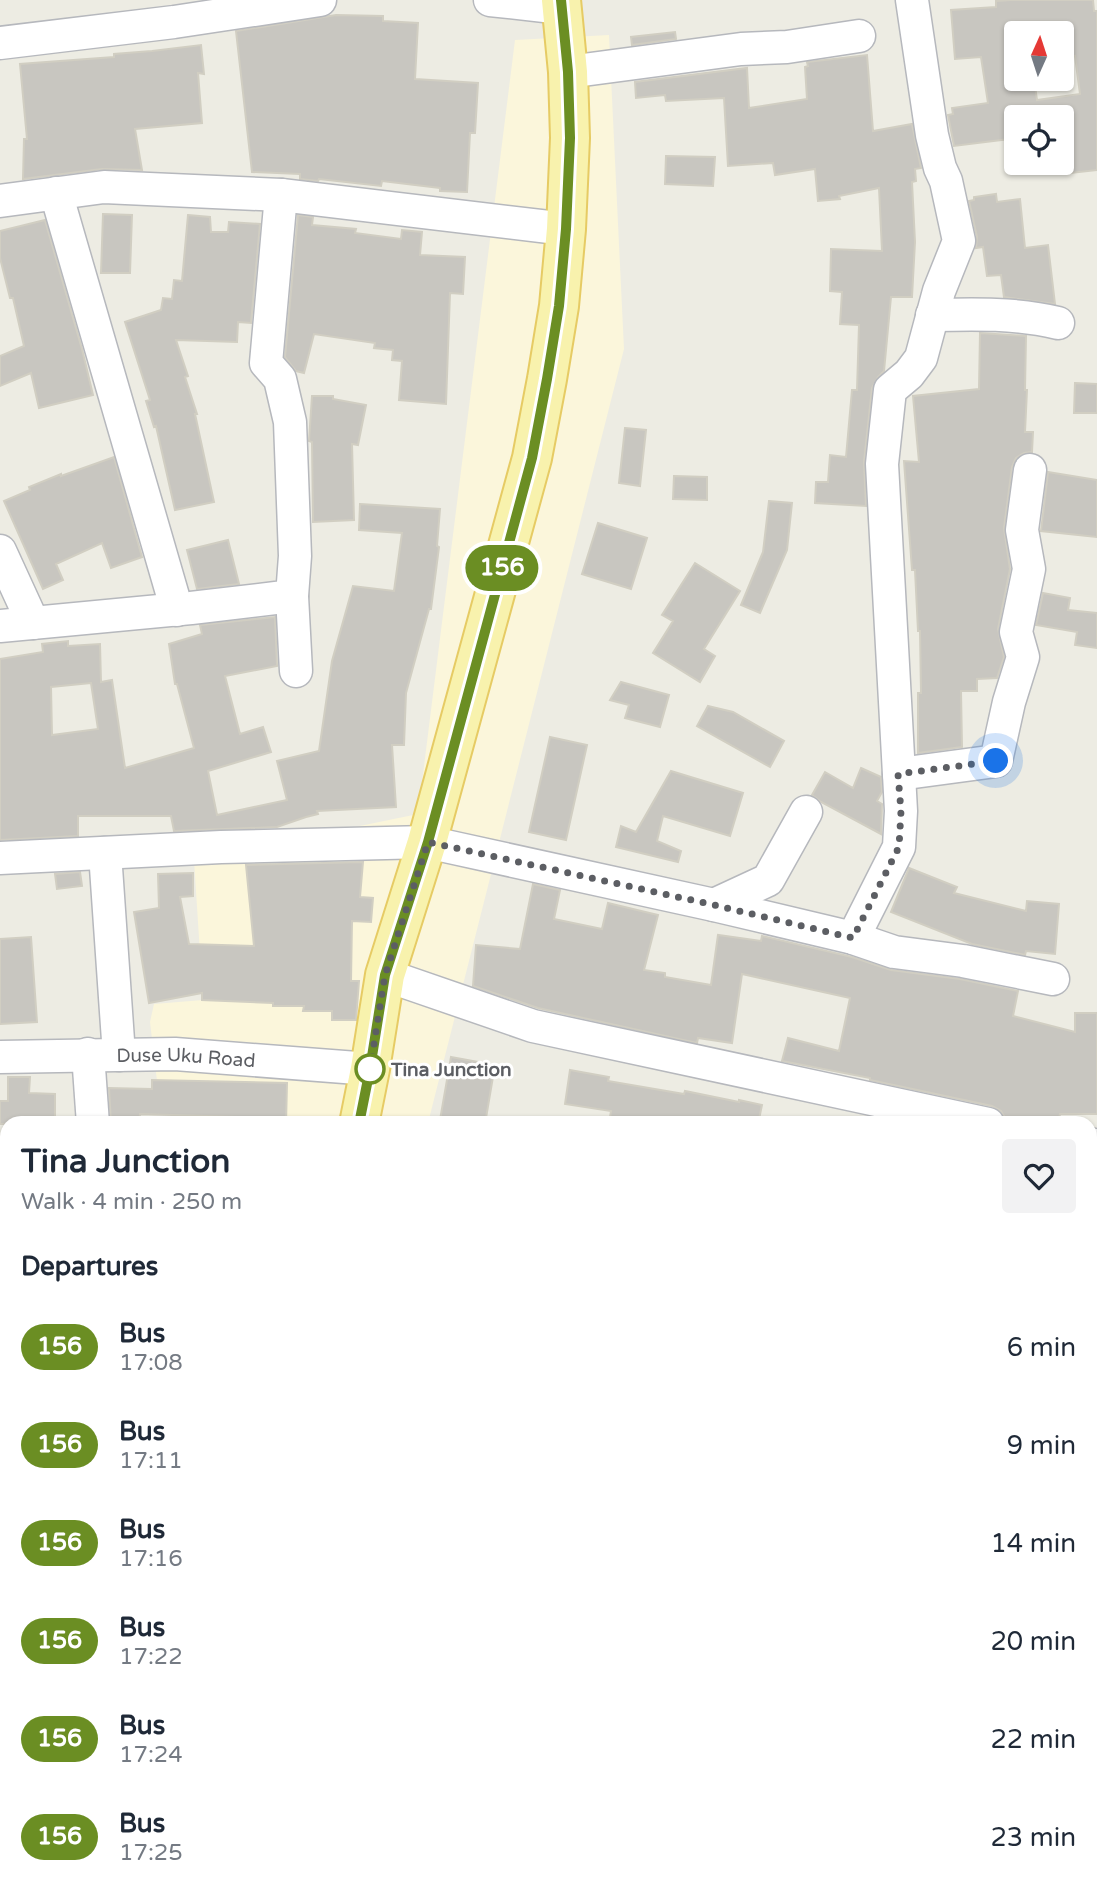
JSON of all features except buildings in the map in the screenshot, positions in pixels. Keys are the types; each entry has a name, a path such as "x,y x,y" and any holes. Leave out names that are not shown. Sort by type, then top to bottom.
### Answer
{"main road":[{"path":"361,1116 385,975 428,842 532,458 559,306 566,229 570,138 562,4"}],"street":[{"path":"0,43 174,22 320,0"},
{"path":"490,0 562,4"},
{"path":"853,938 899,847 901,811 882,464 890,390 909,374 921,358 939,291 959,241 946,181 932,135 912,0"},
{"path":"568,72 859,36"},
{"path":"0,201 104,187 281,195 566,229"},
{"path":"55,193 177,610"},
{"path":"281,195 266,363 280,380 290,422 295,556 292,596 296,671"},
{"path":"932,315 995,314 1058,324"},
{"path":"898,774 996,761 1009,702 1023,657 1016,632 1029,569 1023,530 1030,471"},
{"path":"0,551 33,623"},
{"path":"0,626 177,610 292,596"},
{"path":"714,905 768,880 806,812"},
{"path":"0,858 221,847 428,842 714,905 853,938 894,952 962,961 1053,979"},
{"path":"94,1116 104,1055 105,853"},
{"path":"385,975 533,1026 951,1116"},
{"name":"Duse Uku Road","path":"0,1057 175,1054 370,1069"}],"shaded area":[{"path":"609,35 624,349 430,1116 262,1116 157,1081 150,1022 154,1004 203,1000 194,860 418,814 515,40"}],"bus line":[{"name":"156","path":"361,1116 385,975 428,842 532,458 547,379 559,306 570,138 568,72 561,0"}],"place":[{"name":"Tina Junction","path":"370,1069"}],"route":[{"path":"370,1069 385,975 428,842 853,938 899,847 901,811 898,774 996,761"}]}
